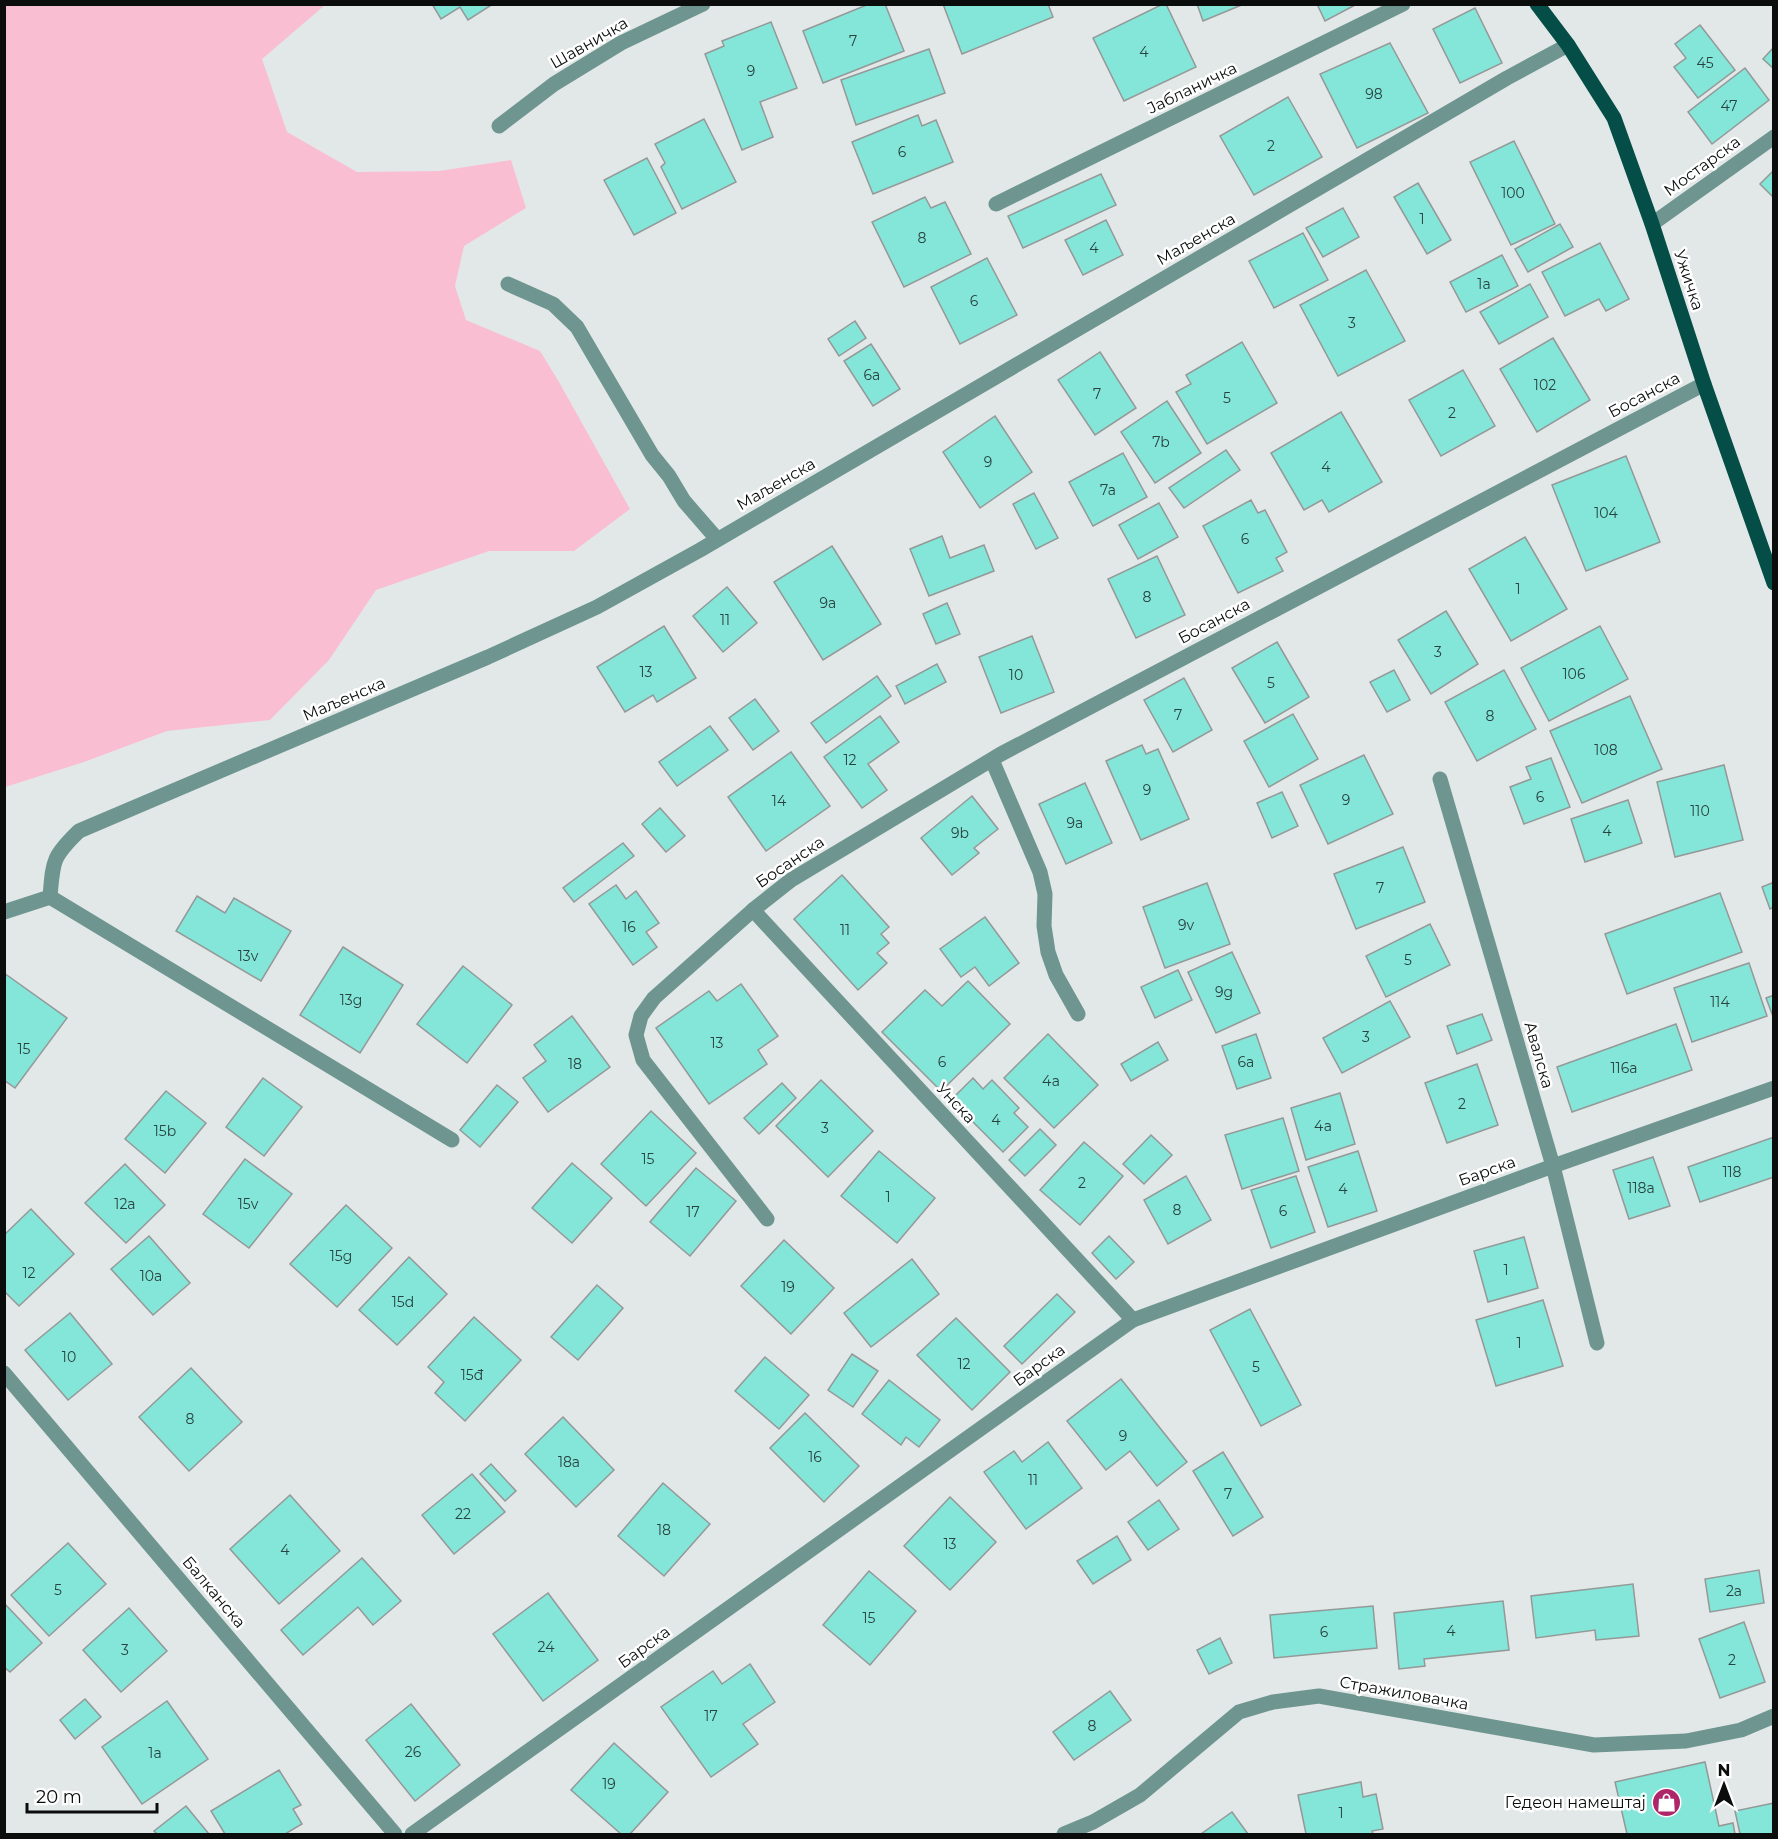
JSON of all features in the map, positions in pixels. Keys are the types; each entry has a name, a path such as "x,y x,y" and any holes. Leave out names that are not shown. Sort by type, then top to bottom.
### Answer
{"main road":[{"name":"Ужичка","path":"1537,4 1568,45 1614,118 1773,583"}],"street":[{"name":"Шавничка","path":"499,126 554,84 621,43 704,4"},
{"name":"Јабланичка","path":"996,204 1403,4"},
{"name":"Маљенска","path":"50,897 53,865 60,849 79,831 528,639 597,607 1507,78 1568,45"},
{"name":"Мостарска","path":"1652,224 1773,137"},
{"path":"508,284 553,304 577,327 652,455 669,476 684,501 717,539"},
{"name":"Босанска","path":"767,1219 643,1060 636,1035 642,1017 654,998 753,910 791,880 992,760 1704,384"},
{"path":"992,760 1040,872 1045,894 1044,926 1048,952 1056,975 1078,1014"},
{"name":"Авалска","path":"1440,779 1552,1166 1597,1343"},
{"path":"4,912 50,897 452,1140"},
{"name":"Унска","path":"753,910 1133,1320"},
{"name":"Барска","path":"412,1834 1133,1320 1552,1166 1773,1088"},
{"name":"Балканска","path":"4,1373 395,1834"},
{"name":"Стражиловачка","path":"1064,1834 1093,1822 1140,1795 1239,1713 1273,1702 1319,1696 1594,1745 1686,1741 1741,1730 1773,1716"}],"shaded area":[{"path":"5,4 325,5 262,59 287,132 357,172 439,171 511,160 526,208 464,246 455,286 466,320 540,351 630,509 574,551 489,551 376,590 329,660 270,720 167,731 84,762 5,787"}],"building":[{"path":"432,4 493,4 468,20 460,7 441,19"},
{"path":"869,4 885,4 904,51 823,83 803,31"},
{"path":"943,4 1048,4 1053,17 962,54"},
{"path":"1166,4 1196,67 1124,101 1093,38"},
{"path":"1197,4 1244,4 1203,21"},
{"path":"1317,4 1357,4 1325,21"},
{"path":"1475,8 1502,63 1460,83 1433,29"},
{"path":"771,22 797,88 760,102 773,137 742,150 705,54 724,46 722,41"},
{"path":"1700,25 1735,70 1698,98 1674,67 1686,58 1675,44"},
{"path":"1390,43 1428,113 1357,148 1320,74"},
{"path":"1774,47 1774,69 1763,59"},
{"path":"929,49 945,93 856,125 841,80"},
{"path":"1745,68 1769,100 1712,144 1688,112"},
{"path":"1288,97 1322,157 1254,195 1220,136"},
{"path":"918,115 922,126 936,120 953,162 873,194 852,142"},
{"path":"704,119 736,182 682,209 661,167 665,163 655,144"},
{"path":"1514,141 1555,224 1511,245 1470,162"},
{"path":"647,158 676,213 634,235 604,180"},
{"path":"1774,170 1774,196 1773,197 1760,184"},
{"path":"1101,174 1116,205 1023,248 1008,216"},
{"path":"1418,183 1451,240 1427,254 1394,197"},
{"path":"925,197 931,208 945,202 971,254 904,287 872,222"},
{"path":"1343,208 1359,237 1323,257 1306,228"},
{"path":"1106,220 1123,255 1083,275 1065,240"},
{"path":"1560,224 1573,247 1528,272 1515,249"},
{"path":"1303,233 1328,280 1274,308 1249,261"},
{"path":"1600,243 1629,299 1606,311 1599,299 1565,316 1542,272"},
{"path":"1502,255 1518,286 1466,312 1450,282"},
{"path":"987,258 1017,315 960,344 931,287"},
{"path":"1366,270 1405,341 1338,376 1300,305"},
{"path":"1530,284 1548,317 1499,344 1480,312"},
{"path":"855,321 866,338 839,356 828,339"},
{"path":"1553,338 1590,400 1537,432 1500,369"},
{"path":"1242,342 1277,403 1207,444 1176,392 1191,384 1186,375"},
{"path":"871,344 900,389 873,406 844,361"},
{"path":"1100,352 1136,408 1095,435 1058,380"},
{"path":"1463,370 1495,426 1441,456 1409,400"},
{"path":"1167,401 1201,453 1155,483 1121,432"},
{"path":"1341,412 1382,482 1329,512 1322,500 1304,510 1271,453"},
{"path":"995,416 1032,472 980,508 943,452"},
{"path":"1226,450 1240,470 1184,508 1169,488"},
{"path":"1123,453 1147,497 1093,526 1069,482"},
{"path":"1626,456 1660,542 1586,571 1552,485"},
{"path":"1034,493 1058,538 1036,549 1013,504"},
{"path":"1251,500 1258,513 1265,510 1287,552 1276,558 1283,571 1238,593 1203,526"},
{"path":"1159,503 1178,537 1138,559 1119,525"},
{"path":"942,536 950,558 984,545 994,571 929,596 910,549"},
{"path":"1525,537 1567,609 1511,641 1469,569"},
{"path":"832,546 881,624 823,660 774,582"},
{"path":"1157,556 1185,615 1136,638 1108,579"},
{"path":"727,587 757,623 723,652 693,616"},
{"path":"947,603 960,634 936,644 923,614"},
{"path":"1446,611 1478,664 1431,694 1398,640"},
{"path":"664,626 696,678 657,702 653,695 625,712 597,667"},
{"path":"1600,626 1628,679 1549,721 1521,668"},
{"path":"1032,636 1054,692 1001,713 979,657"},
{"path":"1277,642 1309,697 1265,723 1232,668"},
{"path":"937,664 946,682 905,704 896,686"},
{"path":"1394,670 1410,700 1387,712 1370,682"},
{"path":"1504,670 1536,729 1477,761 1445,702"},
{"path":"877,676 891,696 826,743 811,723"},
{"path":"1184,678 1212,730 1173,752 1144,700"},
{"path":"1630,696 1662,769 1582,803 1550,731"},
{"path":"755,699 779,731 753,750 729,718"},
{"path":"1293,714 1318,759 1269,787 1244,741"},
{"path":"880,716 899,742 868,764 887,790 862,808 824,757"},
{"path":"710,726 728,750 677,786 659,762"},
{"path":"1142,745 1146,754 1158,749 1189,819 1141,840 1106,761"},
{"path":"791,752 830,806 766,851 728,797"},
{"path":"1364,755 1393,814 1328,844 1300,785"},
{"path":"1551,758 1570,807 1524,824 1510,787 1531,779 1526,767"},
{"path":"1724,765 1743,840 1675,857 1657,782"},
{"path":"1085,783 1112,843 1066,864 1039,804"},
{"path":"1282,792 1298,826 1272,838 1257,803"},
{"path":"972,796 998,829 974,848 979,853 952,875 921,838"},
{"path":"1628,800 1642,843 1585,862 1571,819"},
{"path":"660,808 685,836 666,852 642,824"},
{"path":"623,843 634,856 574,902 563,888"},
{"path":"1403,847 1425,902 1356,929 1334,874"},
{"path":"842,875 889,927 881,934 889,943 877,953 887,963 858,990 794,919"},
{"path":"1774,882 1774,907 1770,909 1762,887"},
{"path":"1207,883 1230,944 1165,968 1143,907"},
{"path":"616,885 626,899 636,891 659,923 646,932 657,947 633,965 589,904"},
{"path":"1720,893 1742,952 1627,994 1605,934"},
{"path":"197,896 225,913 234,898 291,931 261,981 176,931"},
{"path":"985,917 1019,963 989,986 975,967 961,977 940,949"},
{"path":"1430,924 1450,965 1386,997 1366,956"},
{"path":"343,947 403,985 360,1053 300,1015"},
{"path":"1232,952 1260,1013 1216,1033 1188,972"},
{"path":"1749,963 1767,1016 1692,1042 1674,988"},
{"path":"463,966 512,1005 467,1063 417,1024"},
{"path":"1178,970 1192,1000 1155,1018 1141,987"},
{"path":"4,973 67,1018 15,1088 4,1080"},
{"path":"968,981 1010,1024 941,1091 882,1032 925,990 942,1006"},
{"path":"741,984 778,1036 758,1050 767,1064 709,1104 656,1028 709,991 717,1001"},
{"path":"1774,995 1774,1019 1766,998"},
{"path":"1390,1001 1410,1037 1342,1073 1323,1038"},
{"path":"1482,1014 1492,1040 1457,1054 1447,1026"},
{"path":"572,1016 610,1067 548,1112 523,1078 546,1061 534,1045"},
{"path":"1676,1024 1692,1070 1572,1112 1557,1067"},
{"path":"1048,1034 1098,1085 1054,1128 1004,1078"},
{"path":"1256,1034 1271,1078 1237,1089 1222,1046"},
{"path":"1158,1042 1168,1060 1131,1081 1121,1064"},
{"path":"1477,1064 1498,1125 1447,1143 1425,1083"},
{"path":"263,1078 302,1107 264,1156 226,1127"},
{"path":"973,1078 983,1089 992,1080 1019,1108 1014,1113 1028,1127 1003,1152 951,1100"},
{"path":"821,1080 873,1131 828,1177 776,1126"},
{"path":"782,1083 796,1098 759,1134 744,1118"},
{"path":"497,1085 518,1102 480,1147 460,1130"},
{"path":"166,1091 206,1123 165,1173 125,1139"},
{"path":"1340,1093 1355,1144 1306,1160 1291,1108"},
{"path":"651,1111 696,1153 646,1206 601,1164"},
{"path":"1283,1118 1299,1171 1242,1189 1225,1135"},
{"path":"1040,1129 1056,1145 1025,1176 1009,1160"},
{"path":"1151,1135 1172,1155 1144,1184 1123,1164"},
{"path":"1774,1137 1774,1177 1700,1202 1688,1167"},
{"path":"1084,1142 1123,1176 1080,1225 1040,1190"},
{"path":"879,1151 935,1198 897,1243 841,1196"},
{"path":"1358,1151 1377,1211 1328,1227 1308,1167"},
{"path":"1653,1157 1670,1206 1629,1219 1613,1170"},
{"path":"245,1159 292,1194 249,1248 203,1214"},
{"path":"572,1163 612,1198 572,1243 532,1208"},
{"path":"125,1164 165,1205 126,1243 85,1203"},
{"path":"696,1168 736,1201 690,1256 650,1222"},
{"path":"1186,1176 1211,1220 1168,1244 1144,1200"},
{"path":"1296,1176 1315,1232 1271,1248 1251,1190"},
{"path":"346,1205 392,1248 337,1307 290,1264"},
{"path":"31,1209 74,1254 19,1306 4,1291 4,1235"},
{"path":"149,1236 190,1283 153,1315 111,1269"},
{"path":"1109,1236 1134,1262 1116,1279 1092,1253"},
{"path":"1524,1237 1538,1288 1488,1302 1474,1251"},
{"path":"784,1240 834,1288 791,1334 741,1286"},
{"path":"409,1257 447,1294 397,1345 359,1310"},
{"path":"912,1259 939,1294 871,1347 844,1313"},
{"path":"597,1285 623,1308 578,1360 551,1337"},
{"path":"1057,1294 1075,1312 1022,1364 1004,1346"},
{"path":"1543,1300 1563,1366 1496,1386 1476,1320"},
{"path":"1250,1309 1301,1405 1261,1426 1210,1330"},
{"path":"70,1313 112,1364 68,1400 25,1350"},
{"path":"474,1317 521,1360 465,1421 435,1393 444,1382 428,1367"},
{"path":"956,1318 1010,1372 972,1410 917,1355"},
{"path":"852,1354 878,1371 853,1407 828,1390"},
{"path":"765,1357 809,1395 779,1429 735,1391"},
{"path":"191,1368 242,1422 189,1471 139,1417"},
{"path":"1121,1379 1187,1462 1157,1486 1130,1451 1106,1470 1067,1421"},
{"path":"889,1380 940,1420 919,1447 906,1437 901,1445 862,1414"},
{"path":"805,1413 859,1466 824,1502 770,1448"},
{"path":"563,1417 614,1470 576,1507 525,1454"},
{"path":"1048,1442 1082,1488 1026,1529 984,1472 1014,1451 1022,1462"},
{"path":"1223,1452 1263,1517 1233,1536 1193,1471"},
{"path":"491,1464 516,1491 505,1501 480,1474"},
{"path":"472,1474 505,1512 454,1554 422,1515"},
{"path":"663,1483 710,1524 664,1576 618,1536"},
{"path":"290,1495 340,1551 279,1604 230,1549"},
{"path":"950,1497 996,1542 950,1590 904,1546"},
{"path":"1159,1500 1179,1529 1148,1550 1128,1522"},
{"path":"1117,1536 1131,1560 1093,1584 1077,1561"},
{"path":"68,1543 106,1584 49,1636 11,1595"},
{"path":"362,1558 401,1601 373,1625 358,1607 303,1655 281,1630"},
{"path":"1759,1570 1764,1603 1710,1612 1705,1579"},
{"path":"869,1571 916,1611 870,1665 823,1625"},
{"path":"1633,1584 1639,1636 1596,1640 1595,1630 1536,1638 1531,1596"},
{"path":"548,1593 598,1660 543,1701 493,1634"},
{"path":"1503,1601 1509,1650 1424,1659 1425,1666 1399,1669 1394,1613"},
{"path":"4,1603 42,1643 10,1672 4,1667"},
{"path":"1373,1606 1377,1648 1274,1658 1270,1615"},
{"path":"129,1608 167,1651 121,1692 83,1650"},
{"path":"1744,1622 1765,1682 1720,1698 1699,1639"},
{"path":"1220,1638 1232,1663 1209,1674 1197,1650"},
{"path":"750,1664 775,1702 743,1724 758,1744 711,1777 661,1707 713,1671 722,1684"},
{"path":"1110,1691 1131,1720 1074,1760 1053,1732"},
{"path":"85,1699 101,1717 75,1739 60,1720"},
{"path":"167,1701 208,1759 142,1804 102,1747"},
{"path":"411,1704 460,1765 415,1801 366,1740"},
{"path":"614,1743 668,1792 630,1834 621,1834 571,1790"},
{"name":"Гедеон намештај","path":"1705,1762 1719,1826 1733,1823 1735,1834 1627,1834 1615,1782"},
{"path":"279,1770 301,1805 293,1809 302,1824 285,1834 225,1834 211,1811"},
{"path":"1361,1782 1363,1797 1376,1794 1383,1829 1372,1831 1373,1834 1306,1834 1298,1795"},
{"path":"1774,1803 1774,1834 1740,1834 1735,1811"},
{"path":"186,1806 209,1834 157,1834 154,1831"},
{"path":"1232,1812 1248,1834 1201,1834"}],"place":[{"name":"Гедеон намештај","path":"1667,1802"}]}
